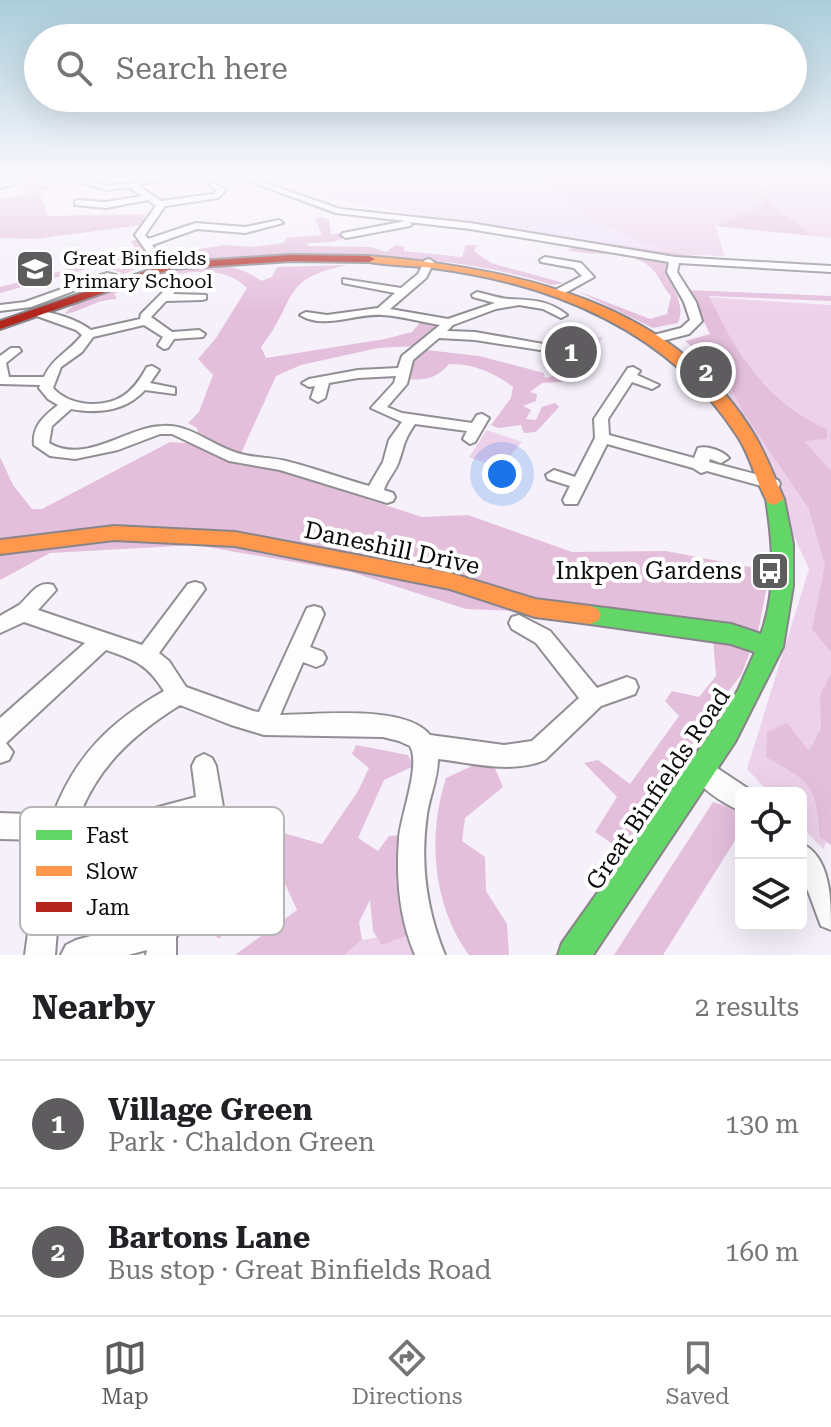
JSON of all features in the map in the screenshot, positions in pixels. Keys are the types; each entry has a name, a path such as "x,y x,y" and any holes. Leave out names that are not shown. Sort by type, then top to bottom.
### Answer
{"street":[{"path":"0,325 136,275 162,262 141,238 147,223"},
{"path":"346,235 407,223"},
{"path":"436,223 675,260 831,269"},
{"path":"147,243 204,225 245,230 280,227"},
{"name":"Great Binfields Road","path":"162,262 361,259 429,262 508,275 561,291 654,339 723,396 772,484 782,523 785,577 771,647 753,692 574,955"},
{"path":"545,260 577,265 589,277 603,281"},
{"path":"654,339 685,331 696,321 690,302 672,272 675,260"},
{"path":"381,311 422,276 429,262"},
{"path":"0,308 27,305 111,275"},
{"path":"561,291 589,277"},
{"path":"347,281 405,292"},
{"path":"199,334 167,340 146,321 145,316 167,294 210,296"},
{"path":"477,295 502,301 534,301 561,315"},
{"path":"476,429 411,419 378,408 400,384 407,359 435,334 449,323 494,309 502,301"},
{"path":"307,315 327,318 381,311 449,323"},
{"path":"38,313 80,327 89,334"},
{"path":"357,329 361,321 358,313"},
{"path":"146,321 89,334 78,349 55,365 46,381 48,393 69,404 106,407 131,397 143,386 152,370"},
{"path":"435,334 475,336 553,349"},
{"path":"15,351 0,363 1,377 5,381 46,381"},
{"path":"318,398 316,382 358,374 402,372"},
{"path":"554,475 575,492 602,438 601,419 631,374 652,385"},
{"path":"143,386 170,391"},
{"path":"69,404 42,426 40,435 47,450 74,461 158,430 175,430 234,458 282,465 381,495 379,479 391,463 396,440 411,419"},
{"path":"602,438 701,468 772,484"},
{"path":"701,468 703,451 721,458"},
{"name":"Daneshill Drive","path":"0,547 114,533 235,539 450,581 535,608 731,634 771,647"},
{"path":"146,655 195,589"},
{"path":"0,625 23,613 46,590"},
{"path":"23,613 146,655 161,668 178,694 231,716 265,724 359,725 416,737 424,746 426,763 414,817 410,868 415,902 430,955"},
{"path":"265,724 306,654 314,614"},
{"path":"543,637 547,614"},
{"path":"519,623 543,637 593,699"},
{"path":"0,746 34,698 68,673 101,641"},
{"path":"424,746 504,756 537,752 593,699 627,687"},
{"path":"68,807 79,781 105,748 140,716 178,694"},
{"path":"204,766 209,806 205,807"},
{"path":"702,770 735,795"},
{"path":"0,826 20,827"},
{"path":"804,859 825,882 831,916"},
{"path":"40,955 42,935"},
{"path":"76,955 161,943"}],"shaded area":[{"path":"0,223 143,223 34,239 0,238"},
{"path":"317,223 329,223 331,234 349,233 349,236 333,242 308,243 307,246 371,247 386,252 396,245 405,247 404,251 462,257 466,245 477,245 474,251 491,263 564,283 552,285 497,270 413,259 227,262 168,254 224,245 253,247 284,243 286,238 322,235"},
{"path":"457,223 708,258 710,261 668,262 680,315 678,323 653,328 575,290 650,319 667,314 671,296 655,273 634,258 568,250 575,246"},
{"path":"459,223 601,223 669,254"},
{"path":"601,223 723,223 716,226 724,256 669,254"},
{"path":"723,223 795,223 813,236 716,226"},
{"path":"795,223 831,223 831,238 813,236"},
{"path":"137,240 146,248 144,265 124,274 101,265 0,293 0,287 137,251 131,241"},
{"path":"348,265 310,277 292,293 261,347 266,358 385,339 412,332 423,319 444,323 415,346 378,348 301,365 276,376 242,451 243,463 268,467 422,517 468,515 572,552 666,551 770,571 758,632 741,675 706,720 661,802 626,853 595,832 617,797 584,763 598,760 630,784 679,716 665,701 672,691 699,697 716,676 713,638 539,612 466,609 351,572 196,545 50,553 0,580 0,457 13,485 32,509 42,509 170,442 200,444 197,428 188,423 199,412 213,375 198,359 216,338 247,288 234,278 218,273 182,273 114,294 117,299 65,314 69,309 85,300 185,268 225,266 244,271 261,281 272,277 277,267"},
{"path":"688,290 831,296 831,301 709,296 731,338 756,375 787,406 827,429 827,439 804,441 831,471 831,652 812,629 825,565 809,509 743,412 724,374 685,341 710,334"},
{"path":"708,297 831,305 831,832 823,849 807,832 807,787 764,787 747,769 809,569 722,379 689,344 725,331"},
{"path":"603,337 582,368 573,372 548,355 548,349 561,343"},
{"path":"427,350 479,356 544,373 545,378 577,370 581,374 575,381 542,383 530,392 537,394 536,401 523,406 531,410 526,419 536,420 542,407 555,403 559,407 536,432 524,433 521,425 498,428 491,425 511,398 513,387 491,373 467,365 449,364 432,377 398,379 411,359"},
{"path":"487,430 522,442 508,458 493,466 469,457"},
{"path":"831,674 831,845 820,837 816,805 808,786 766,757 767,732 787,723 809,751 821,728 820,695"},
{"path":"356,745 408,755 414,766 384,780 358,838 378,851 389,836 402,835 413,933 382,945 373,931 370,900 359,922 362,940 344,955 235,955 263,935 284,935 284,919 297,910 284,881 284,833 322,844 358,791 369,768 352,754"},
{"path":"474,765 495,768 503,787 465,818 462,841 485,857 486,891 507,924 509,955 469,955 457,936 441,893 435,847 440,800 446,778"},
{"path":"713,802 735,809 735,841 663,955 614,955"},
{"path":"405,933 420,955 344,955 362,940"}],"traffic: fast":[{"path":"574,955 726,733 764,662 776,625 782,586 783,544 775,499"},
{"path":"590,615 731,634 771,647"}],"traffic: slow":[{"path":"369,259 433,264 496,275 556,292 614,316 666,347 711,388 748,438 775,499"},
{"path":"0,547 114,533 235,539 450,581 535,608 590,615"}],"traffic: jam":[{"path":"0,325 170,266 291,258 369,259"}],"place":[{"name":"Great Binfields Primary School","path":"35,269"},
{"name":"Village Green","path":"571,352"},
{"name":"Bartons Lane","path":"706,372"},
{"name":"Inkpen Gardens","path":"770,571"}]}
